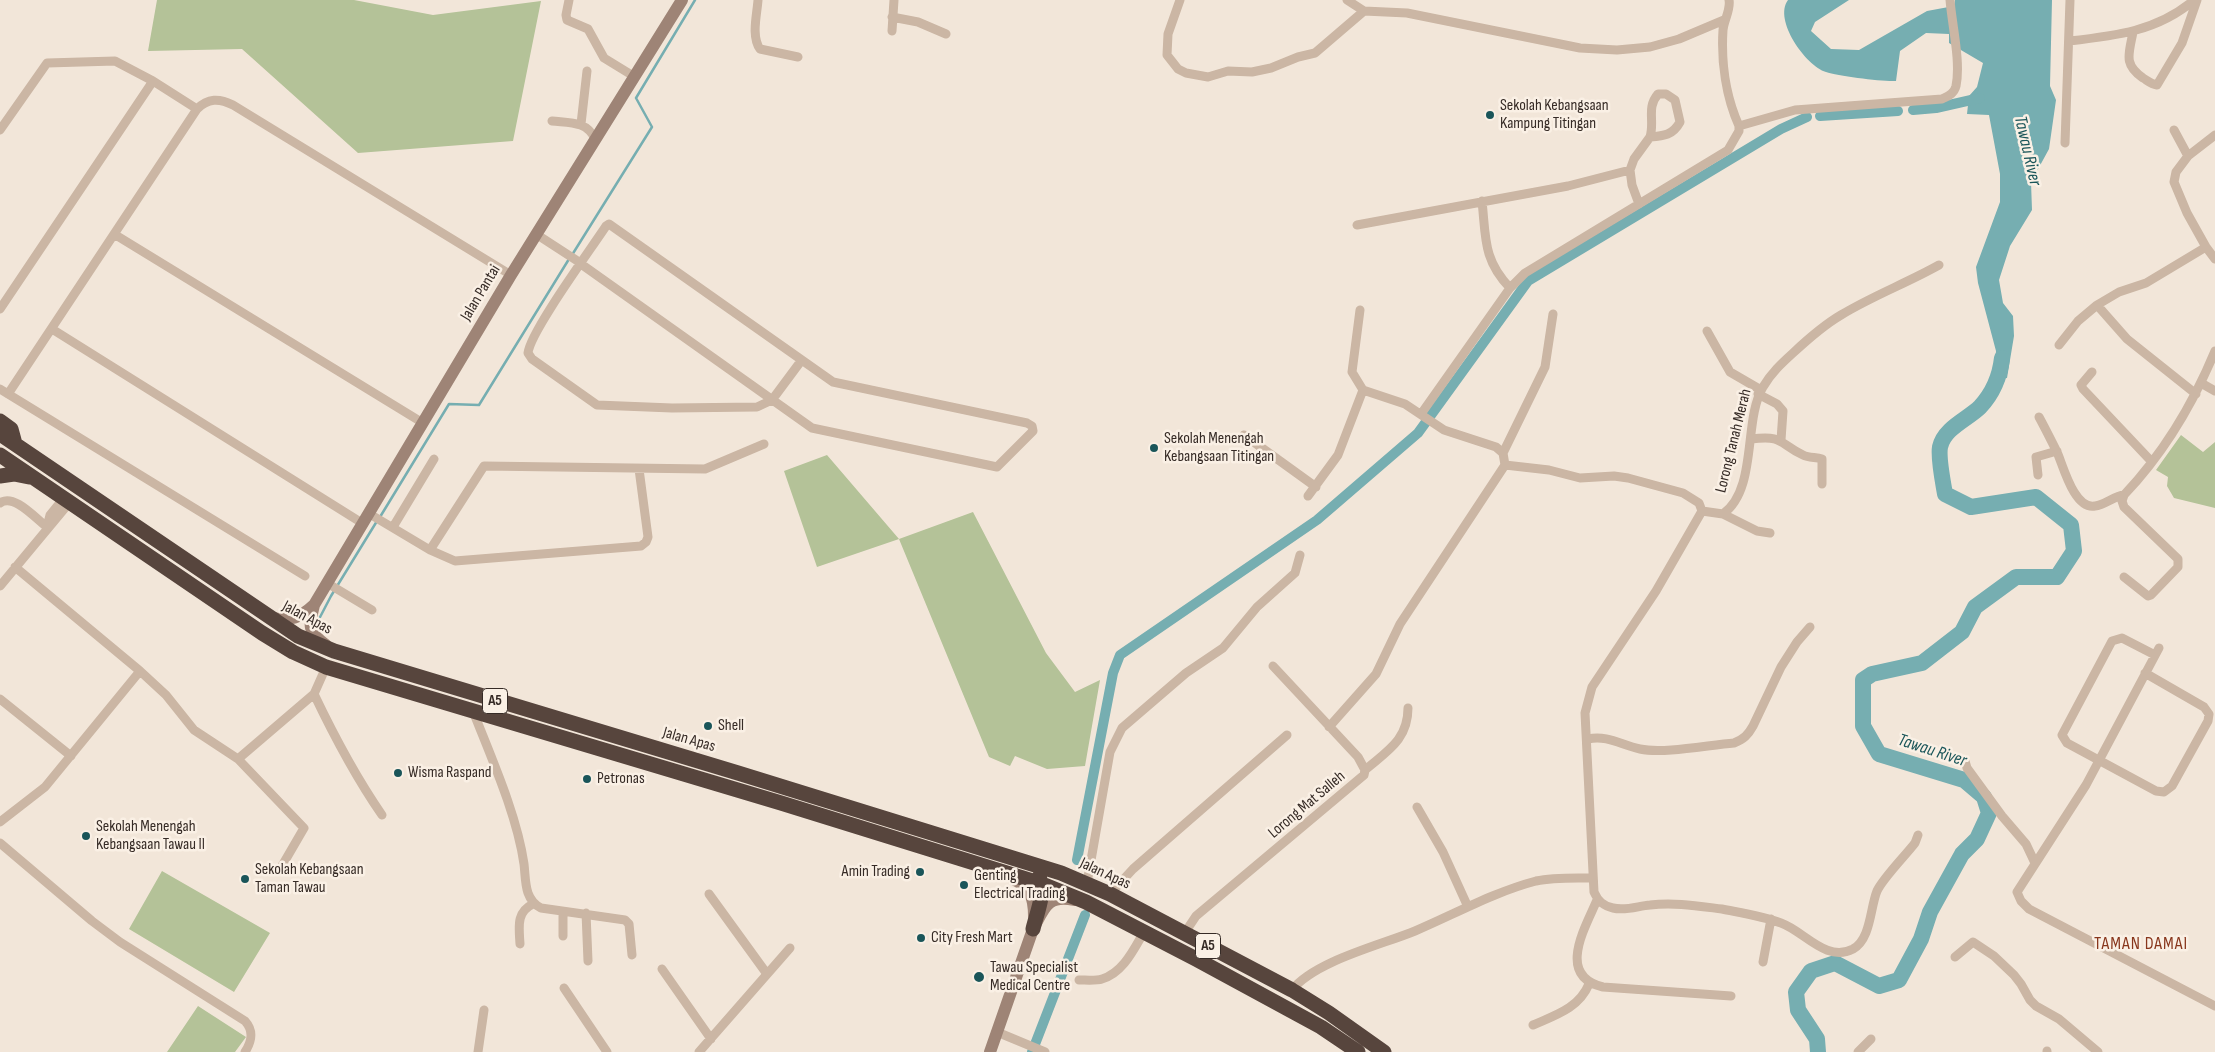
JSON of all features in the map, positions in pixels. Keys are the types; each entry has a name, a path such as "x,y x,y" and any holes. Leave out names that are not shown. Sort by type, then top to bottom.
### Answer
{"highway":[{"path":"0,421 14,433 14,443"},
{"name":"Jalan Apas","path":"0,434 298,636 334,651 1022,860 1087,883 1292,990 1329,1013 1384,1052"},
{"name":"Jalan Apas","path":"1,457 262,633 293,652 326,667 988,866 1042,884 1086,902 1144,932 1321,1027 1358,1052"},
{"path":"0,476 14,474 35,479"},
{"path":"79,487 75,493 78,501 136,548"},
{"path":"1022,860 1038,873 1042,884 1033,929"},
{"path":"1234,960 1227,965 1230,971 1261,987 1267,992 1268,998"}],"street":[{"path":"569,0 566,15 568,20 588,29 604,58 634,77"},
{"name":"Jalan Pantai","path":"314,605 330,584 422,423 511,274 682,0"},
{"path":"758,0 756,43 760,49 798,58"},
{"path":"892,31 894,0"},
{"path":"1180,0 1168,34 1167,55 1178,69 1186,73 1208,77 1228,71 1252,72 1271,68 1298,57 1316,53 1364,12"},
{"path":"1347,0 1364,12 1407,14 1580,48 1616,50 1650,47 1679,39 1724,20"},
{"path":"1423,415 1510,288 1525,272 1728,150 1739,131 1728,92 1722,43 1724,20 1730,4 1729,0"},
{"path":"1739,126 1794,110 1942,99 1951,95 1956,87 1954,36 1950,0"},
{"path":"2065,143 2070,0"},
{"path":"2069,41 2133,32 2176,14 2192,1"},
{"path":"2133,32 2128,61 2130,67 2151,84 2157,85 2182,44 2192,1"},
{"path":"892,17 918,22 946,34"},
{"path":"0,130 47,63 115,61 153,81 197,109"},
{"path":"581,124 587,71"},
{"path":"0,309 153,81"},
{"path":"1638,204 1630,170 1650,137 1652,129 1650,110 1652,101 1658,94 1666,94 1675,100 1680,122 1675,131 1669,135 1650,137"},
{"path":"8,394 197,109 203,104 218,99 233,105 511,274"},
{"path":"552,121 581,124 592,132 595,139"},
{"path":"2174,130 2188,156"},
{"path":"2215,135 2188,156 2176,172 2174,182 2187,213 2206,247 2215,258"},
{"path":"1357,225 1568,186 1630,170"},
{"path":"1482,202 1491,262 1496,274 1510,288"},
{"path":"536,234 579,262 772,400 812,428 988,467 997,467 1004,462 1033,431 1032,426 1027,423 833,382 609,224 579,262 532,338 528,353 532,359 588,400 597,405 608,406 757,407 772,400 801,361"},
{"path":"114,234 422,423"},
{"path":"2059,345 2078,321 2097,305 2119,292 2146,283 2206,247"},
{"name":"Lorong Tanah Merah","path":"1702,511 1723,514 1730,509 1738,494 1752,439 1754,410 1760,392 1782,363 1840,315 1907,284 1939,265"},
{"path":"2097,305 2127,339 2196,394"},
{"path":"1360,310 1352,372 1363,390 1388,397 1423,415 1444,430 1487,443 1503,453"},
{"path":"1329,727 1376,674 1400,624 1505,465 1503,453 1545,367 1553,314"},
{"path":"52,329 368,517 390,525 430,550 455,561 641,546 648,537 639,469"},
{"path":"1707,331 1730,372 1781,407 1783,411 1781,440"},
{"path":"2039,416 2057,451 2073,490 2088,506 2095,506 2115,496 2124,494 2152,462 2174,432 2196,394 2215,351"},
{"path":"2092,372 2081,385 2083,389 2152,462"},
{"path":"2201,383 2215,391"},
{"path":"0,389 305,576"},
{"path":"1308,496 1338,455 1363,390"},
{"path":"1244,435 1316,487"},
{"path":"1752,439 1766,437 1781,440 1801,454 1822,459 1822,484"},
{"path":"1,457 14,443"},
{"path":"430,550 484,466 705,469 764,444"},
{"path":"2038,476 2036,457 2057,451"},
{"path":"390,525 434,459"},
{"path":"1505,465 1549,470 1580,478 1614,476 1628,478 1683,493 1699,503 1702,511 1656,591 1592,687 1585,713 1588,739 1593,878 1594,892 1597,900 1610,908 1620,909 1650,905 1695,905 1771,919 1784,924 1823,949 1834,952 1853,949 1861,942 1866,932 1878,888 1914,843 1918,835"},
{"path":"2124,494 2124,507 2178,559 2178,567 2151,595 2148,596 2124,577"},
{"path":"0,502 6,500 14,501 47,527"},
{"path":"0,586 66,501"},
{"path":"1723,514 1757,531 1770,533"},
{"path":"1087,883 1110,752 1122,728 1176,681 1223,648 1257,607 1295,572 1300,555"},
{"path":"15,567 140,671 166,696 194,730 238,760 304,828 279,870"},
{"path":"330,584 372,610"},
{"path":"269,618 293,620 300,617 314,605"},
{"path":"314,605 310,625 312,633 334,651"},
{"path":"1588,739 1599,736 1640,749 1654,750 1734,743 1742,740 1750,731 1791,651 1810,627"},
{"path":"2145,673 2204,707 2209,714 2208,721 2172,786 2164,792 2156,791 2099,760 2064,741 2062,735 2110,644 2115,638 2122,638 2156,652 2099,760 2086,785 2017,892 2021,901 2029,909 2215,1006"},
{"name":"Lorong Mat Salleh","path":"1184,934 1196,916 1360,780 1365,770 1358,757 1273,666"},
{"path":"238,760 314,694 326,667"},
{"path":"0,822 40,791 140,671"},
{"path":"314,694 352,768 382,815"},
{"path":"0,698 71,756"},
{"path":"1365,770 1403,734 1408,723 1408,708"},
{"path":"473,711 505,794 523,861 528,896 533,904 562,912 586,913 625,920 629,924 632,955"},
{"path":"1110,894 1133,869 1287,735"},
{"path":"1965,761 1967,768 2002,816 2026,844 2035,863"},
{"path":"1417,807 1442,852 1468,907"},
{"path":"0,843 92,921 120,942 245,1021 252,1032 246,1051"},
{"path":"988,866 1024,884 1032,894 1033,929"},
{"path":"1292,990 1299,981 1332,963 1535,881 1593,878"},
{"path":"710,894 767,974"},
{"path":"990,1052 1033,929 1046,904 1056,899 1065,898 1086,902"},
{"path":"1597,900 1576,954 1580,971 1590,984 1603,987 1730,996"},
{"path":"520,944 519,917 522,911 533,904"},
{"path":"562,912 564,936"},
{"path":"586,913 588,961"},
{"path":"1763,962 1771,919"},
{"path":"1079,980 1103,979 1119,968 1128,958 1144,932"},
{"path":"1955,957 1973,942 1994,956 2014,975 2036,1006 2059,1019 2098,1052"},
{"path":"700,1052 790,948"},
{"path":"662,969 711,1039"},
{"path":"1533,1025 1573,1006 1585,993 1590,984"},
{"path":"564,988 607,1052"},
{"path":"478,1052 484,1010"},
{"path":"997,1032 1044,1052"},
{"path":"1858,1052 1871,1039"}],"green space":[{"path":"157,0 354,0 433,15 541,1 513,141 358,153 242,49 148,51"},
{"path":"2181,435 2203,452 2215,442 2215,508 2174,498 2167,486 2168,477 2156,470"},
{"path":"827,455 899,539 817,567 784,471"},
{"path":"973,512 1046,653 1075,692 1100,680 1085,766 1047,769 1015,756 1010,766 989,757 899,539"},
{"path":"162,871 270,933 234,992 129,929"},
{"path":"198,1006 246,1037 235,1052 167,1052"}],"water":[{"path":"1788,0 1849,0 1815,22 1811,31 1831,49 1859,50 1927,11 1954,6 1955,0 2052,0 2050,86 2056,100 2049,149 2031,182 2032,210 2010,246 1999,280 2003,303 2013,316 2014,336 2007,378 1991,380 1995,366 1996,351 1978,283 1976,267 2000,202 2000,174 1989,115 1967,114 1969,96 1977,87 1983,63 1949,43 1949,34 1926,33 1900,51 1896,81 1882,81 1826,72 1818,68 1801,52 1788,30 1785,9"}],"waterway":[{"path":"572,255 652,127 636,98 695,0"},
{"path":"1913,110 1936,108 1980,98"},
{"path":"1820,116 1898,111"},
{"path":"1077,860 1113,673 1120,655 1317,520 1418,433 1528,281 1781,129 1807,117"},
{"path":"380,517 449,404 479,405 569,259"},
{"name":"Tawau River","path":"1818,1052 1817,1039 1798,1010 1796,992 1811,971 1835,963 1879,986 1899,980 1921,939 1930,912 1962,854 1977,839 1989,813 1984,797 1964,780 1879,754 1863,726 1863,680 1872,674 1922,663 1962,632 1975,607 2016,577 2057,577 2074,551 2071,525 2036,497 1971,507 1945,494 1940,457 1942,440 1951,429 1985,402 1995,384 2002,358"},
{"path":"318,621 331,596 377,521"},
{"path":"1032,1052 1085,915"}],"place":[{"name":"Sekolah Kebangsaan Kampung Titingan","path":"1490,115"},
{"name":"Sekolah Menengah Kebangsaan Titingan","path":"1154,448"},
{"name":"Shell","path":"708,726"},
{"name":"Wisma Raspand","path":"398,773"},
{"name":"Petronas","path":"587,779"},
{"name":"Sekolah Menengah Kebangsaan Tawau II","path":"86,836"},
{"name":"Amin Trading","path":"920,872"},
{"name":"Sekolah Kebangsaan Taman Tawau","path":"245,879"},
{"name":"Genting Electrical Trading","path":"964,885"},
{"name":"City Fresh Mart","path":"921,938"},
{"name":"Tawau Specialist Medical Centre","path":"979,977"}],"district":[{"name":"TAMAN DAMAI","path":"2141,944"}]}
